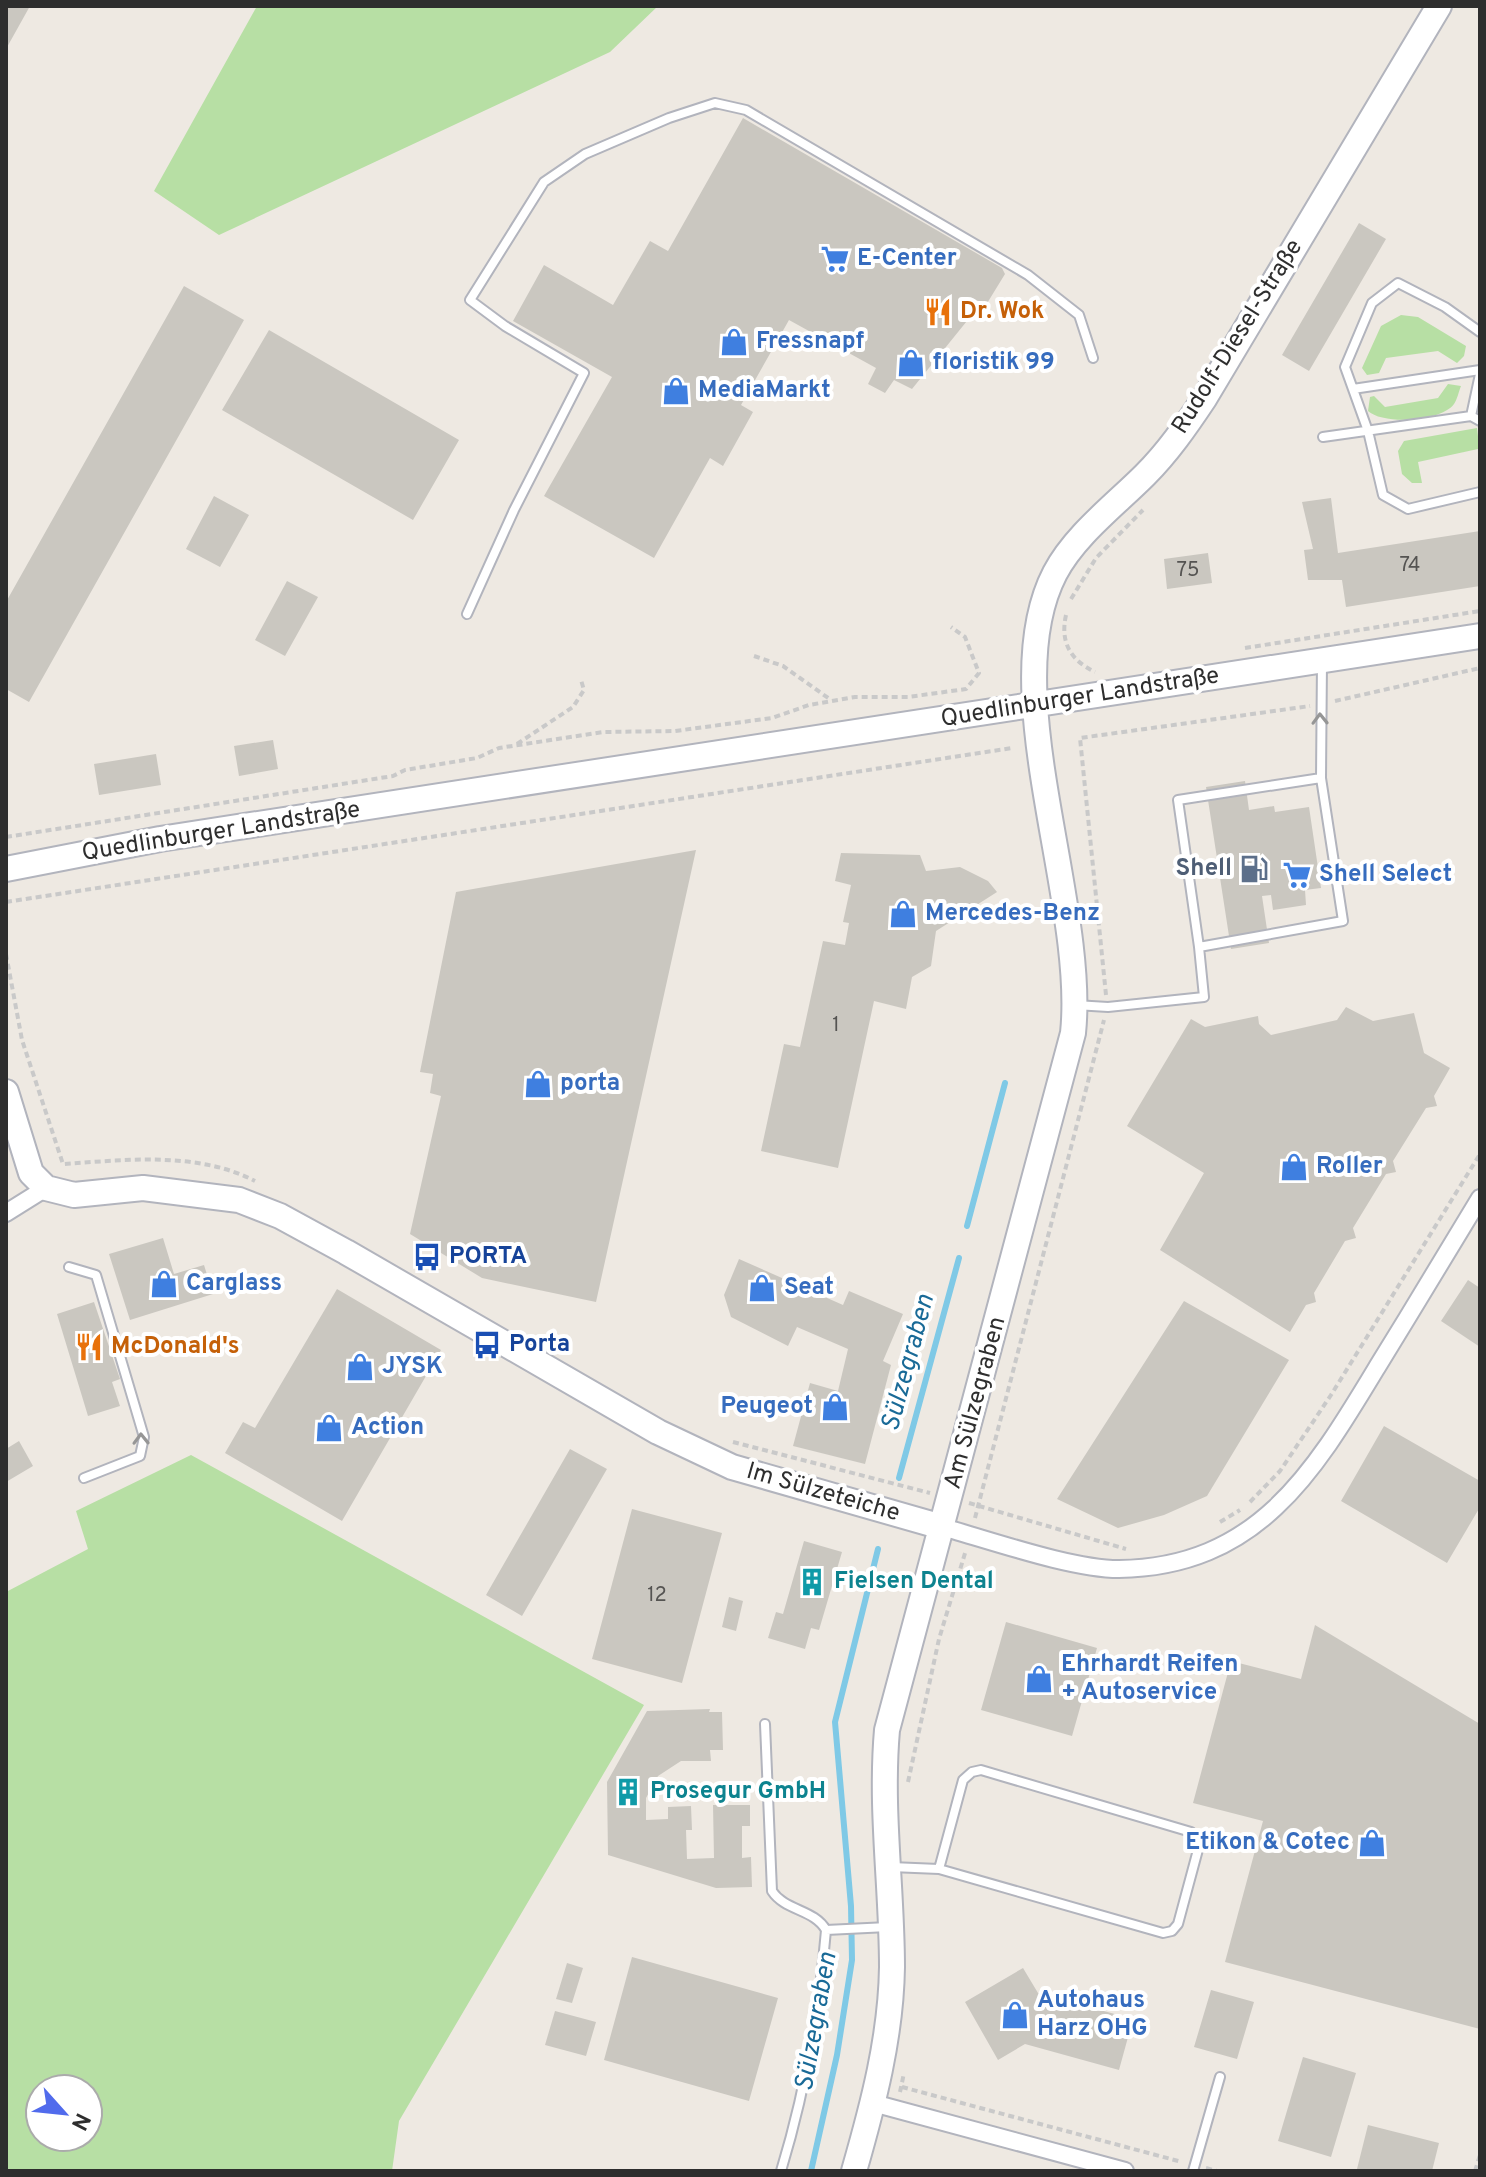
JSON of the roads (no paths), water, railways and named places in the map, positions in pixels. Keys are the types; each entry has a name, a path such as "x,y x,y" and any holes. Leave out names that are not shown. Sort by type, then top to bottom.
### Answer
{"street":[{"name":"Rudolf-Diesel-Straße","path":"1036,705 1038,623 1044,596 1057,569 1077,542 1147,473 1188,423 1439,6"},
{"name":"Quedlinburger Landstraße","path":"6,869 160,839 681,762 1480,636"},
{"name":"Am Sülzegraben","path":"854,2171 884,2106 890,1990 882,1787 887,1730 1067,1066 1075,1005 1073,968 1036,705"},
{"path":"6,1092 31,1173 46,1188 28,1203 6,1213"},
{"name":"Im Sülzeteiche","path":"46,1188 74,1195 143,1188 239,1200 307,1230 658,1432 732,1467 970,1535 1116,1569 1199,1555 1228,1543 1284,1502 1324,1454 1480,1198"},
{"path":"884,2106 1125,2171"}],"lane":[{"path":"467,614 514,510 584,373 505,326 470,300 544,182 585,154 669,118 715,103 746,110 1028,275 1079,315 1093,358"},
{"path":"1480,332 1445,307 1398,283 1372,303 1345,367 1368,431 1383,495 1408,509 1480,492"},
{"path":"1353,389 1480,372 1471,416"},
{"path":"1323,437 1471,416 1480,421"},
{"path":"1199,947 1343,921 1321,778 1322,661"},
{"path":"1075,1005 1108,1007 1204,997 1178,800 1321,778"},
{"path":"69,1267 96,1275 144,1437 140,1456 84,1478"},
{"path":"765,1724 772,1891 779,1902 821,1920 826,1930 819,2002 795,2126 781,2171"},
{"path":"886,1867 939,1869 1163,1933 1178,1924 1199,1846 1191,1832 981,1770 972,1772 963,1780 939,1869"},
{"path":"826,1930 889,1926"},
{"path":"1194,2168 1220,2077"}],"waterway":[{"name":"Sülzegraben","path":"967,1226 1005,1083"},
{"name":"Sülzegraben","path":"899,1478 959,1258"},
{"name":"Sülzegraben","path":"811,2171 837,2055 852,1960 851,1906 835,1722 878,1549"}],"place":[{"name":"E-Center","path":"835,259"},
{"name":"Dr. Wok","path":"938,312"},
{"name":"Fressnapf","path":"734,342"},
{"name":"floristik 99","path":"911,363"},
{"name":"MediaMarkt","path":"676,391"},
{"name":"Shell","path":"1254,869"},
{"name":"Shell Select","path":"1297,875"},
{"name":"Mercedes-Benz","path":"903,914"},
{"name":"porta","path":"538,1084"},
{"name":"Roller","path":"1294,1167"},
{"name":"PORTA","path":"427,1257"},
{"name":"Carglass","path":"164,1284"},
{"name":"Seat","path":"762,1288"},
{"name":"Porta","path":"487,1345"},
{"name":"McDonald's","path":"89,1347"},
{"name":"JYSK","path":"360,1367"},
{"name":"Peugeot","path":"835,1407"},
{"name":"Action","path":"329,1428"},
{"name":"Fielsen Dental","path":"812,1582"},
{"name":"Ehrhardt Reifen + Autoservice","path":"1039,1679"},
{"name":"Prosegur GmbH","path":"628,1792"},
{"name":"Etikon & Cotec","path":"1372,1843"},
{"name":"Autohaus Harz OHG","path":"1015,2015"}]}
